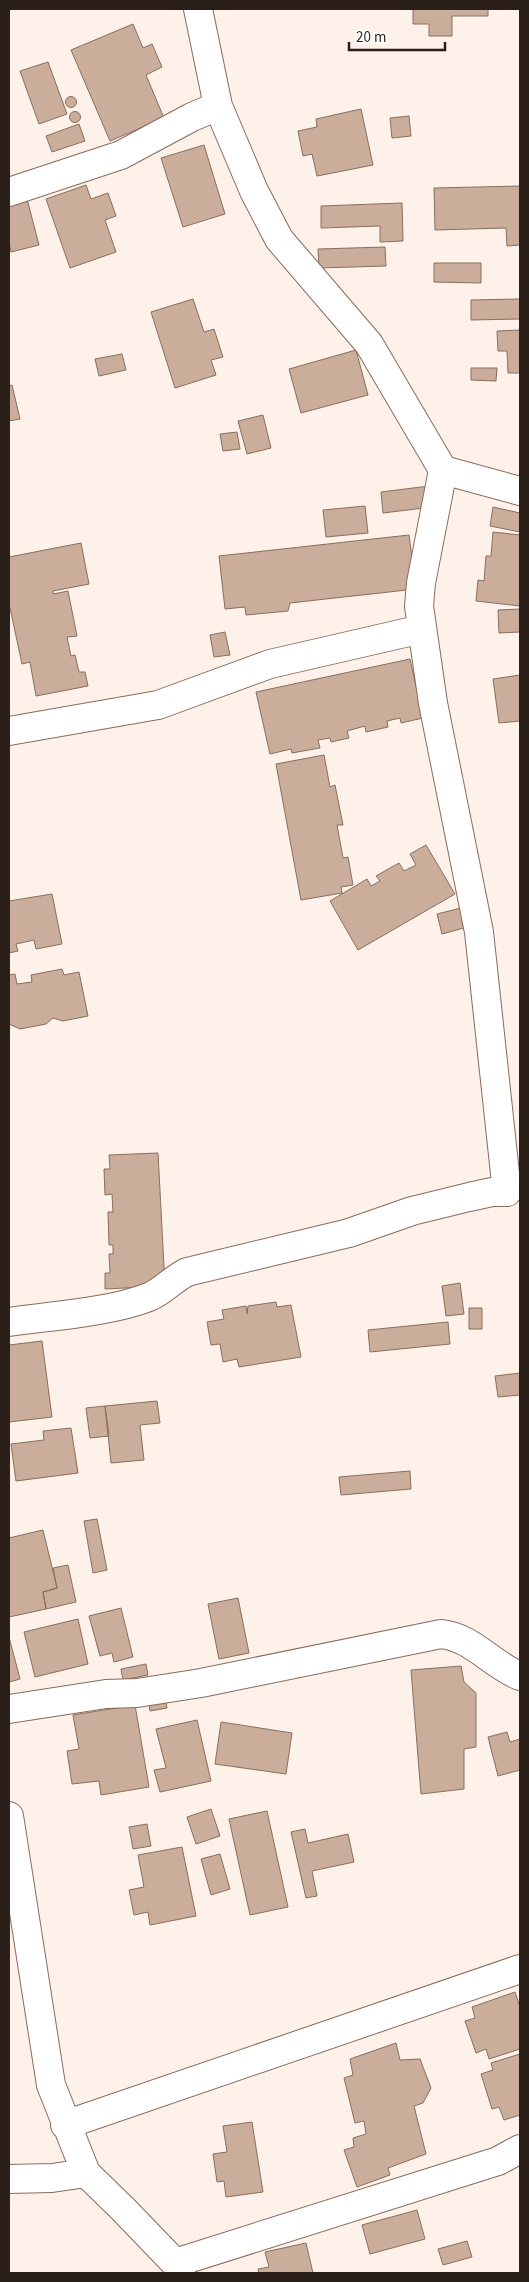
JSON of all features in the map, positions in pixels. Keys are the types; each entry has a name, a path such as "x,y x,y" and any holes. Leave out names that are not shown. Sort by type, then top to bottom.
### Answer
{"street":[{"path":"9,1322 129,1304 161,1291 178,1276 187,1272 350,1233 412,1211 492,1192 508,1192 479,932 433,703 419,606 421,583 443,470 369,344 279,238 254,191 218,106 198,9"},
{"path":"9,192 121,155 192,116 218,106"},
{"path":"443,470 520,491"},
{"path":"9,732 158,705 270,664 422,628"},
{"path":"9,1708 106,1694 137,1693 441,1634 452,1635 463,1640 520,1676"},
{"path":"9,1816 51,2085 65,2125 86,2173 124,2209 178,2268 498,2161 520,2149"},
{"path":"65,2125 520,1969"},
{"path":"9,2180 52,2178 86,2173"}],"building":[{"path":"413,9 488,9 488,16 452,16 452,36 429,36 429,24 413,24"},
{"path":"133,24 143,48 152,44 162,67 146,75 164,118 110,141 71,50"},
{"path":"48,62 67,114 39,124 20,71"},
{"path":"69,97 73,97 76,102 75,106 69,107 66,104 66,100"},
{"path":"361,109 373,165 317,176 312,154 303,156 298,131 317,127 316,119"},
{"path":"75,111 81,117 75,123 69,117"},
{"path":"409,116 411,136 392,138 390,118"},
{"path":"79,124 85,141 52,152 46,136"},
{"path":"204,145 225,214 183,227 161,158"},
{"path":"86,185 91,199 108,193 116,216 105,220 116,252 70,268 46,199"},
{"path":"520,186 520,245 507,246 506,228 435,230 434,188"},
{"path":"26,195 39,245 11,252 9,242 9,199"},
{"path":"402,203 403,241 380,242 380,226 321,228 321,206"},
{"path":"385,247 386,266 319,268 318,249"},
{"path":"434,263 481,263 481,283 434,282"},
{"path":"193,299 204,332 214,329 223,357 211,360 216,375 175,388 151,312"},
{"path":"520,299 520,319 471,320 471,300"},
{"path":"520,330 520,373 508,373 507,351 498,351 497,331"},
{"path":"356,350 368,395 301,413 289,369"},
{"path":"122,354 126,370 99,376 95,359"},
{"path":"471,368 497,368 496,381 471,380"},
{"path":"12,385 20,419 9,421 9,386"},
{"path":"263,415 271,448 247,454 238,421"},
{"path":"237,432 240,449 223,451 220,434"},
{"path":"429,486 432,507 383,513 381,492"},
{"path":"365,506 368,533 326,537 323,510"},
{"path":"493,507 520,513 520,532 490,526"},
{"path":"493,532 520,535 520,606 476,601 478,580 484,581 486,556 491,556"},
{"path":"409,535 416,589 290,603 288,611 246,615 245,607 225,609 219,556"},
{"path":"81,543 89,584 53,591 53,594 68,591 77,636 67,637 71,656 75,655 79,672 85,672 88,686 36,696 30,662 22,664 9,609 9,557"},
{"path":"520,609 520,632 499,633 498,610"},
{"path":"225,632 230,655 214,657 210,635"},
{"path":"410,659 423,718 401,723 400,718 387,721 388,727 366,732 365,726 347,731 349,738 331,742 330,738 318,740 320,748 292,753 291,749 270,754 256,692"},
{"path":"520,675 520,721 499,723 493,679"},
{"path":"324,755 330,787 335,785 343,825 337,825 343,858 348,857 353,885 341,887 342,893 301,900 276,764"},
{"path":"426,845 455,894 358,950 330,901 367,879 371,886 380,881 376,876 399,863 404,871 416,865 410,854"},
{"path":"52,894 62,944 36,949 34,940 16,944 18,951 9,953 9,901"},
{"path":"465,907 471,926 442,934 437,914"},
{"path":"62,969 64,975 79,972 88,1016 63,1021 53,1018 46,1024 20,1029 9,1024 9,975 15,974 17,984 32,982 31,975"},
{"path":"158,1153 165,1286 105,1289 105,1273 110,1273 109,1254 113,1254 113,1245 109,1245 108,1212 113,1212 112,1194 105,1195 104,1169 110,1169 109,1155"},
{"path":"460,1283 464,1314 446,1316 442,1286"},
{"path":"276,1302 277,1307 291,1305 301,1357 239,1367 237,1359 223,1362 220,1344 211,1345 207,1322 224,1319 222,1310 246,1306 247,1314 248,1306"},
{"path":"469,1308 482,1308 482,1329 469,1329"},
{"path":"448,1322 450,1344 370,1352 368,1330"},
{"path":"42,1341 52,1417 9,1422 9,1345"},
{"path":"520,1373 520,1395 498,1397 495,1376"},
{"path":"157,1401 160,1423 140,1425 144,1460 111,1463 105,1406"},
{"path":"105,1406 109,1436 90,1438 86,1408"},
{"path":"71,1428 78,1473 16,1481 11,1444 44,1440 43,1431"},
{"path":"410,1471 411,1489 341,1495 339,1477"},
{"path":"97,1519 107,1570 93,1573 84,1521"},
{"path":"43,1530 57,1588 43,1592 46,1609 9,1617 9,1538"},
{"path":"68,1565 76,1602 46,1609 43,1592 57,1588 53,1568"},
{"path":"238,1598 249,1653 219,1659 208,1604"},
{"path":"121,1608 133,1657 114,1662 112,1653 100,1656 89,1616"},
{"path":"78,1619 88,1664 35,1677 24,1632"},
{"path":"9,1637 20,1679 9,1682"},
{"path":"146,1664 148,1675 123,1680 121,1669"},
{"path":"461,1666 464,1682 476,1693 476,1747 464,1749 464,1789 421,1794 411,1670"},
{"path":"165,1696 167,1708 150,1711 148,1699"},
{"path":"135,1705 149,1787 101,1795 99,1781 72,1784 67,1751 79,1749 73,1715"},
{"path":"197,1720 211,1781 160,1792 154,1770 166,1768 156,1729"},
{"path":"221,1722 292,1733 286,1774 215,1764"},
{"path":"507,1732 510,1742 520,1739 520,1770 498,1776 488,1737"},
{"path":"211,1809 220,1836 196,1844 187,1817"},
{"path":"267,1811 288,1907 250,1915 229,1819"},
{"path":"147,1824 151,1846 133,1849 129,1827"},
{"path":"305,1829 308,1843 348,1834 354,1862 312,1871 317,1896 306,1898 291,1832"},
{"path":"182,1847 196,1916 150,1925 148,1912 134,1915 129,1890 144,1887 138,1855"},
{"path":"220,1854 230,1889 211,1895 201,1859"},
{"path":"515,1992 520,2007 520,2049 489,2059 486,2049 476,2053 465,2021 475,2018 472,2007"},
{"path":"396,2043 400,2060 420,2059 431,2088 423,2103 414,2106 426,2154 388,2168 390,2175 357,2187 344,2150 354,2147 353,2138 366,2134 364,2121 355,2123 344,2078 353,2075 350,2059"},
{"path":"520,2054 520,2115 504,2120 499,2107 492,2109 481,2074 493,2070 491,2063"},
{"path":"252,2122 263,2192 226,2197 224,2181 217,2182 213,2154 227,2152 223,2126"},
{"path":"417,2210 425,2239 370,2254 362,2225"},
{"path":"467,2241 472,2257 443,2265 438,2249"},
{"path":"306,2243 313,2273 259,2273 258,2269 269,2267 265,2252"}]}
